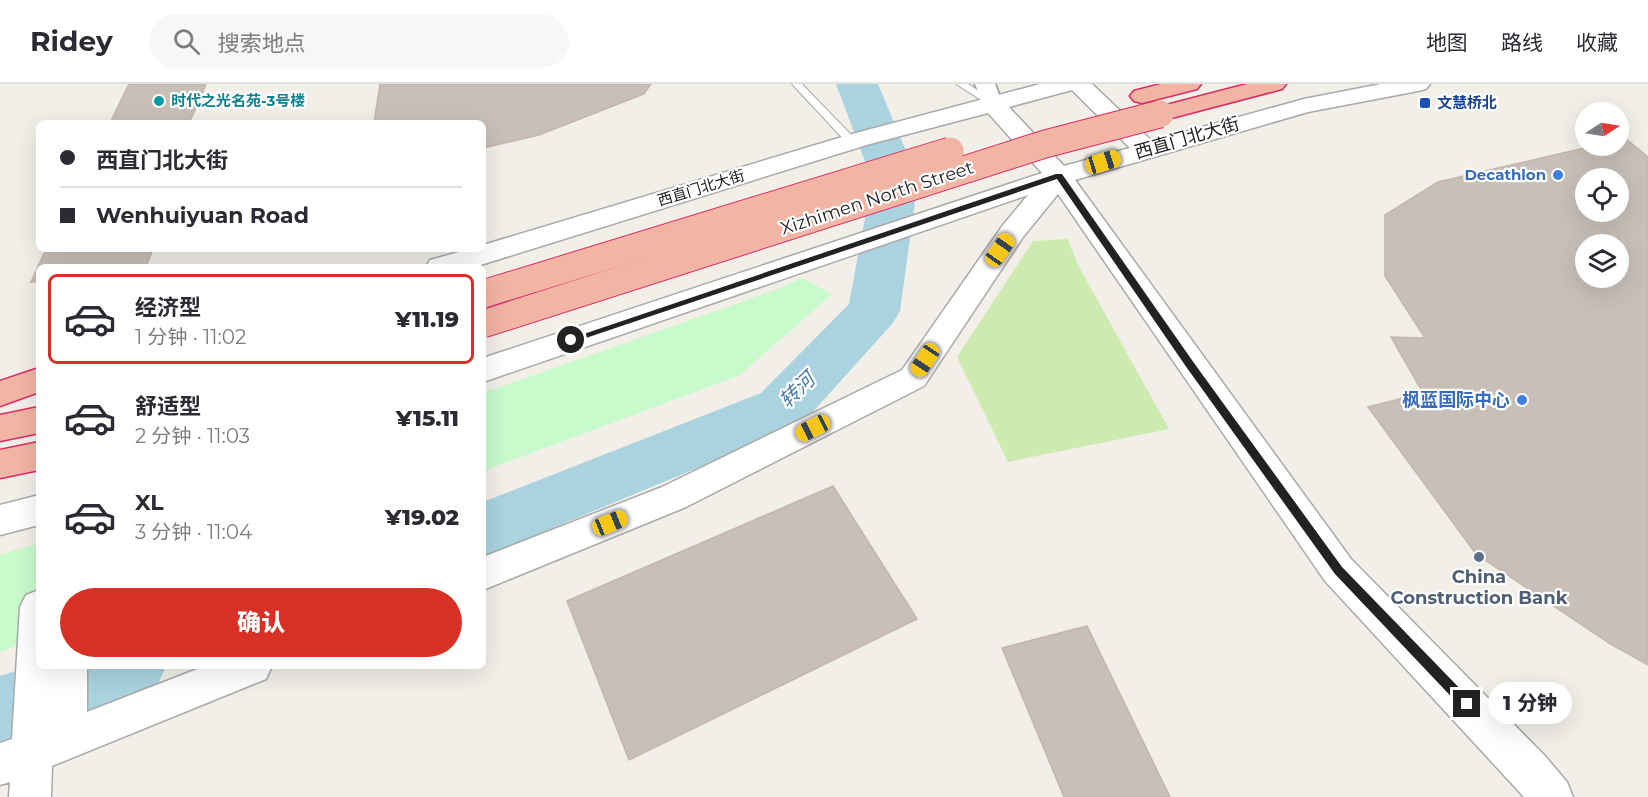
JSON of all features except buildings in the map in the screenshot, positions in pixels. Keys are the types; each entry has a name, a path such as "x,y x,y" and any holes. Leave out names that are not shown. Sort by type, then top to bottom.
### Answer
{"highway":[{"name":"Xizhimen North Street","path":"486,323 1045,144 1151,105 1189,84"},
{"name":"Xizhimen North Street","path":"486,293 1027,126 1274,84"},
{"path":"0,394 36,381"},
{"path":"0,428 36,421"},
{"path":"0,464 36,457"}],"street":[{"name":"西直门北大街","path":"451,264 856,140 926,122 989,94 1067,84"},
{"path":"1079,84 1146,149"},
{"name":"西直门北大街","path":"486,369 1059,176 1146,149 1304,106 1418,84"},
{"path":"989,94 1059,176 1338,570 1552,797"},
{"path":"926,122 974,206"},
{"path":"486,573 674,498 913,378 1013,231 1059,176"},
{"path":"0,383 36,375"},
{"path":"0,520 36,511"},
{"path":"30,797 36,669"},
{"path":"33,753 65,669"},
{"path":"33,753 244,669"}],"lane":[{"path":"797,84 856,140"},
{"path":"961,84 989,94"}],"green space":[{"path":"1068,239 1078,265 1169,429 1008,462 957,357 1033,241"},
{"path":"802,278 832,294 740,375 486,470 486,392 781,288"},
{"path":"36,544 36,638 0,652 0,555"}],"waterway":[{"name":"转河","path":"486,529 781,409 874,311 895,180 857,84"},
{"name":"转河","path":"0,711 122,669"}],"place":[{"name":"时代之光名苑-3号楼","path":"159,101"},
{"name":"文慧桥北","path":"1425,103"},
{"name":"Decathlon","path":"1558,175"},
{"name":"枫蓝国际中心","path":"1522,400"},
{"name":"China Construction Bank","path":"1479,557"}],"route":[{"path":"571,340 1059,176 1338,570 1467,704"}]}
